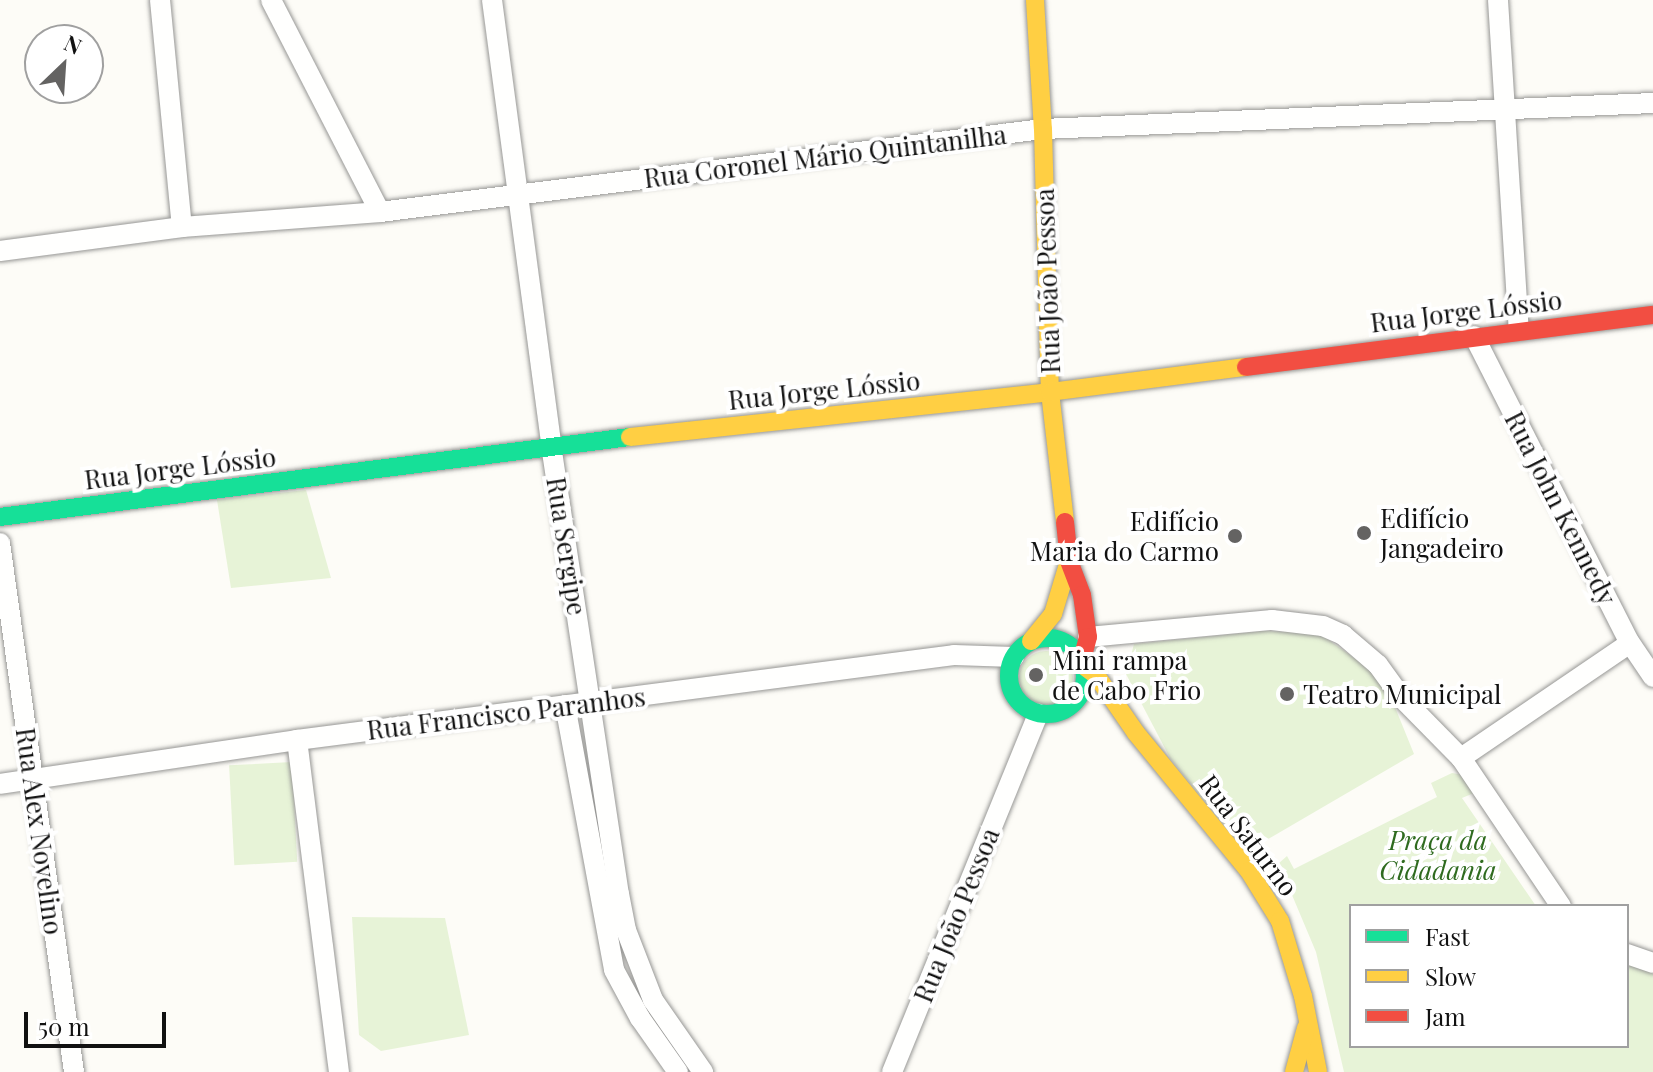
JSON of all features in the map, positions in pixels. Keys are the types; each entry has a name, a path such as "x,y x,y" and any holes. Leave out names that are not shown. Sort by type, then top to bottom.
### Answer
{"street":[{"path":"160,0 182,227"},
{"path":"271,0 380,212"},
{"name":"Rua Sergipe","path":"492,0 605,821 626,930 653,1000 703,1072"},
{"name":"Rua João Pessoa","path":"1035,0 1043,129 1050,392 1069,561 1082,595 1088,637 1083,663"},
{"path":"1498,0 1519,330"},
{"name":"Rua Coronel Mário Quintanilha","path":"0,251 182,227 380,212 1043,129 1653,103"},
{"name":"Rua Jorge Lóssio","path":"0,517 551,445 1050,392 1653,315"},
{"name":"Rua John Kennedy","path":"1474,336 1630,643 1653,677"},
{"name":"Rua Alex Novelino","path":"0,543 74,1072"},
{"name":"Rua João Pessoa","path":"1031,641 1053,614 1069,561"},
{"path":"1088,637 1241,621 1323,626 1360,647 1401,697 1461,758 1560,904"},
{"path":"1055,639 1075,650 1083,663 1081,694 1060,713 1038,714 1018,702 1012,692 1008,680 1014,657 1031,641 1055,639"},
{"path":"1461,758 1630,643"},
{"name":"Rua Francisco Paranhos","path":"0,784 297,740 954,655 1014,657"},
{"name":"Rua Saturno","path":"1083,663 1096,675 1136,733 1249,871 1280,921 1303,996 1318,1072"},
{"path":"1653,670 1653,677"},
{"path":"565,705 614,970 640,1018 678,1072"},
{"name":"Rua Saturno","path":"1060,713 1098,715 1136,733"},
{"name":"Rua João Pessoa","path":"892,1072 1038,714"},
{"path":"297,740 343,1071"},
{"path":"1629,955 1653,963"},
{"path":"614,970 639,960"},
{"name":"Rua Saturno","path":"1294,1072 1307,1027"}],"green space":[{"path":"306,490 331,578 231,588 217,500"},
{"path":"1263,631 1319,633 1357,660 1386,685 1414,754 1246,852 1170,758 1126,674 1134,644"},
{"path":"1046,651 1065,659 1073,678 1065,697 1046,705 1027,697 1019,678 1027,659"},
{"path":"292,762 297,862 234,865 229,765"},
{"name":"Praça da Cidadania","path":"1452,773 1463,775 1474,793 1462,798 1535,904 1349,904 1349,1048 1629,1048 1629,962 1653,972 1653,1072 1344,1072 1316,952 1292,895 1269,883 1269,872 1287,856 1294,869 1437,797 1431,783"},
{"path":"352,917 445,918 469,1035 381,1051 359,1035"}],"traffic: fast":[{"path":"0,517 630,437"},
{"path":"1040,638 1054,638 1068,644 1079,655 1085,676 1082,691 1074,703 1054,714 1040,714 1026,708 1015,697 1009,683 1009,669 1015,655 1026,644 1040,638"}],"traffic: slow":[{"path":"1035,0 1043,129 1050,392 1065,522"},
{"path":"630,437 1050,392 1246,367"},
{"path":"1031,641 1053,614 1069,561"},
{"path":"1084,666 1096,675 1136,733 1249,871 1280,921 1303,996 1318,1072"},
{"path":"1294,1072 1306,1028"}],"traffic: jam":[{"path":"1246,367 1653,315"},
{"path":"1065,522 1069,561 1082,595 1088,637 1082,660"}],"place":[{"name":"Edifício Jangadeiro","path":"1364,533"},
{"name":"Edifício Maria do Carmo","path":"1235,536"},
{"name":"Mini rampa de Cabo Frio","path":"1036,675"},
{"name":"Teatro Municipal","path":"1287,694"}]}
